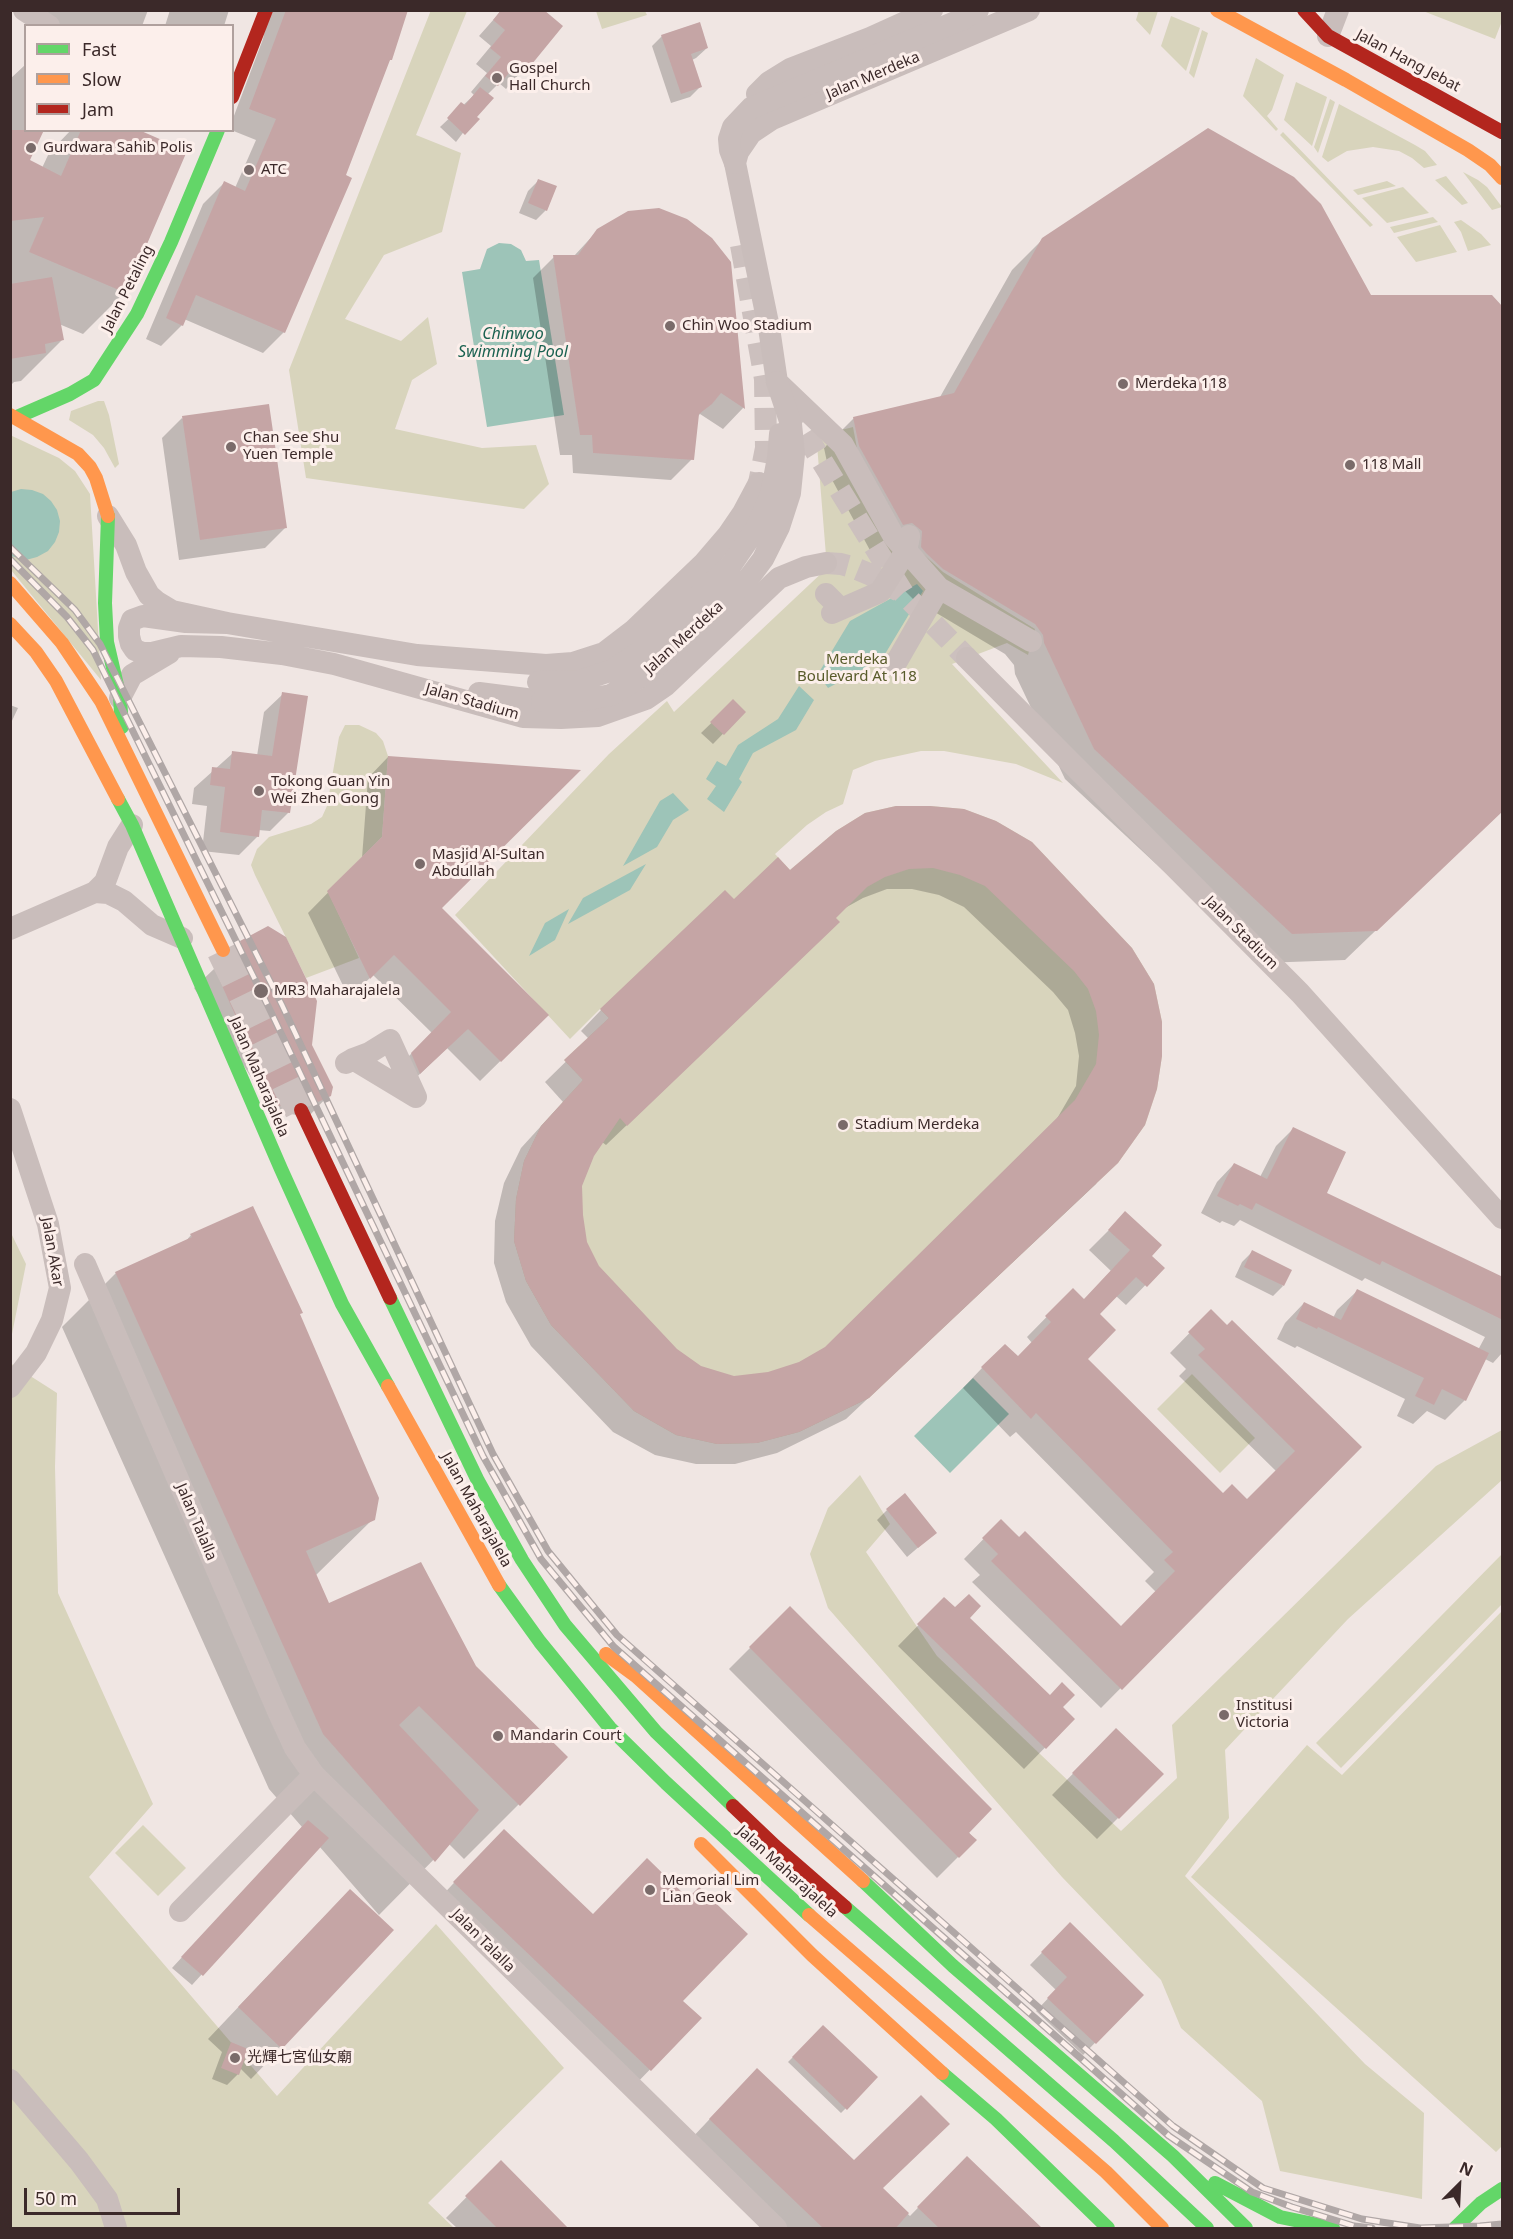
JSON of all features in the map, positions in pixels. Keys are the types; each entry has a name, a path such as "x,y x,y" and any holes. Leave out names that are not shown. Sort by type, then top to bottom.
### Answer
{"main road":[{"path":"234,92 266,10"},
{"path":"1217,10 1468,150 1490,165 1503,178"},
{"name":"Jalan Hang Jebat","path":"1304,10 1328,36 1503,132"},
{"path":"1288,16 1328,36"},
{"name":"Jalan Petaling","path":"14,416 70,394 94,380 137,314 171,242 217,132"},
{"path":"14,416 69,447 90,466 96,478 108,516 105,603 107,642 120,698 125,749"},
{"path":"10,583 63,643 101,701 223,950"},
{"name":"Jalan Maharajalela","path":"10,624 36,652 56,681 132,825 342,1304 493,1576 540,1642 610,1728 666,1783 805,1911 1107,2172 1162,2229"},
{"name":"Jalan Maharajalela","path":"301,1110 478,1481 522,1560 565,1625 656,1732 775,1846 1114,2141 1207,2229"},
{"path":"565,1625 636,1676 888,1903 953,1966 1173,2156 1246,2229"},
{"path":"666,1783 680,1813"},
{"path":"690,1833 812,1955 917,2052 988,2112 1108,2229"},
{"path":"1173,2156 1226,2189 1280,2217 1333,2229"},
{"path":"1455,2229 1481,2203 1503,2189"}],"street":[{"path":"24,10 46,24"},
{"path":"757,94 769,82 790,69 870,38 932,10"},
{"name":"Jalan Merdeka","path":"417,655 579,701 611,694 652,670 748,579 763,560 779,527 790,493 794,454 791,424 777,382 769,328 735,163 730,150 729,139 733,127 751,108 965,18 978,10"},
{"name":"Jalan Merdeka","path":"735,163 738,152 751,133 771,118 1029,10"},
{"path":"1328,36 1338,10"},
{"path":"777,382 843,445 894,537 907,543 939,588 1031,641"},
{"name":"Jalan Stadium","path":"108,516 126,545 149,595 172,611 227,623 417,655 546,665 573,663 603,653 634,630 704,563 733,528 759,483"},
{"path":"833,605 880,592 907,543"},
{"name":"Jalan Stadium","path":"227,623 143,616 132,620 129,636 135,650 152,653 177,647 221,647 282,654 334,664 523,717 598,716 646,699 665,686 779,578 806,567 826,563"},
{"path":"890,665 897,661 918,637 939,588"},
{"path":"120,698 132,675 177,647"},
{"name":"Jalan Stadium","path":"967,658 1300,993 1503,1218"},
{"name":"Jalan Merdeka","path":"409,684 540,691"},
{"path":"10,929 95,892 105,882 118,847 132,825"},
{"path":"95,892 108,893 124,901 152,925 182,938"},
{"name":"Jalan Akar","path":"10,1109 48,1224 60,1288 52,1320 36,1353 10,1387"},
{"name":"Jalan Talalla","path":"85,1264 278,1711 295,1748 314,1775 776,2229"},
{"path":"180,1911 314,1775"},
{"path":"10,2080 79,2161 107,2199 116,2229"}],"green space":[{"path":"431,10 467,11 416,135 461,153 442,232 384,255 345,319 401,341 428,317 437,364 412,380 395,429 482,448 536,445 549,484 524,509 306,478 289,370"},
{"path":"1139,10 1158,11 1150,35 1136,20"},
{"path":"596,11 645,11 647,15 602,29"},
{"path":"1423,11 1502,11 1502,21 1495,39"},
{"path":"1171,16 1200,28 1186,71 1161,46"},
{"path":"1202,30 1208,33 1194,78 1189,73"},
{"path":"1256,58 1284,75 1272,110 1267,116 1278,129 1276,131 1243,96"},
{"path":"1296,82 1327,97 1312,146 1284,120"},
{"path":"1330,99 1335,102 1318,153 1314,147"},
{"path":"1339,104 1425,151 1437,165 1424,168 1399,151 1373,147 1347,151 1328,162 1322,157"},
{"path":"1283,132 1373,225 1370,227 1280,135"},
{"path":"1463,172 1487,187 1502,207 1492,210"},
{"path":"1446,176 1468,203 1462,205 1435,180"},
{"path":"1387,181 1396,186 1358,195 1353,190"},
{"path":"1403,187 1429,213 1387,223 1362,198"},
{"path":"1433,217 1438,222 1394,233 1390,227"},
{"path":"1461,220 1481,234 1491,245 1468,251 1461,232 1454,222"},
{"path":"1440,225 1457,252 1416,262 1397,237"},
{"path":"104,401 109,415 119,464 115,468 104,448 93,435 69,420 71,411"},
{"name":"Stadium Merdeka","path":"853,427 859,459 908,540 943,572 1035,629 1028,655 1007,643 952,664 1063,783 1016,764 944,751 921,751 875,761 853,770 843,804 807,825 775,854 790,870 836,831 865,813 896,806 964,809 996,821 1032,842 1132,948 1154,984 1162,1022 1162,1056 1157,1089 1145,1125 1118,1163 869,1398 799,1432 757,1443 717,1444 676,1435 634,1411 551,1325 526,1281 514,1241 516,1199 524,1161 541,1126 583,1080 564,1060 609,1018 600,1009 570,1039 455,915 609,754 667,701 674,712 827,568 816,432"},
{"path":"10,435 59,458 75,471 90,494 101,680 11,570"},
{"path":"345,725 359,725 376,733 383,741 388,756 382,837 328,891 359,958 306,978 251,865 257,849 269,837 311,824 322,817 327,806 339,737"},
{"path":"11,1233 26,1264 11,1339"},
{"path":"10,1363 57,1393 55,1467 58,1593 153,1804 89,1877 277,2096 436,1924 564,2068 428,2203 454,2228 11,2228"},
{"path":"1192,1374 1255,1438 1220,1473 1157,1409"},
{"path":"1502,1430 1502,1480 1348,1619 1225,1750 1229,1818 1185,1876 1365,2064 1424,2113 1422,2199 1280,2171 1262,2101 1181,2028 1161,1980 1062,1877 828,1608 810,1554 828,1508 860,1475 890,1524 866,1552 937,1656 1121,1831 1177,1778 1172,1725 1436,1466"},
{"path":"1502,1554 1502,1604 1341,1768 1316,1743"},
{"path":"1502,1611 1502,2146 1496,2152 1191,1877 1307,1745 1342,1775"},
{"path":"143,1825 186,1868 158,1896 115,1853"}],"water":[{"name":"Chinwoo Swimming Pool","path":"499,243 511,244 521,250 526,261 539,260 564,415 487,427 462,272 480,269 487,249"},
{"path":"21,489 43,494 57,510 60,521 55,542 48,551 26,560 11,556 11,492"},
{"path":"917,584 923,591 882,659 828,688 818,674 850,621"},
{"path":"799,686 814,700 796,730 753,753 739,779 742,782 724,812 707,799 716,786 706,779 717,761 726,766 738,745 778,719"},
{"path":"673,793 689,810 673,820 657,847 623,866 660,801"},
{"path":"646,864 630,890 568,924 583,898"},
{"path":"569,909 555,940 529,956 545,923"},
{"path":"973,1378 1009,1414 950,1473 914,1436"}],"building":[{"path":"286,10 408,10 392,60 390,60 346,175 352,178 285,333 196,295 183,326 166,318 224,181 245,191 276,119 249,109"},
{"path":"501,10 544,10 563,26 523,75 514,67 498,86 485,76 501,57 490,48 505,30 493,20"},
{"path":"700,22 708,48 691,54 702,87 681,94 661,35"},
{"path":"480,87 494,98 477,117 480,119 465,135 447,118 461,102 465,105"},
{"name":"118 Mall","path":"1208,128 1294,177 1321,204 1371,295 1492,295 1503,307 1503,811 1377,931 1292,934 1094,749 1044,643 1043,635 1035,624 943,569 926,553 921,547 922,531 912,523 903,525 859,446 853,417 954,393 1042,238"},
{"path":"10,130 43,132 30,160 61,176 80,132 144,132 187,151 126,293 29,252 44,217 10,221"},
{"path":"538,179 557,186 547,211 528,203"},
{"name":"Chin Woo Stadium","path":"659,208 687,219 712,238 731,262 745,409 721,393 699,414 694,460 593,453 592,435 580,435 553,255 578,255 597,229 628,211"},
{"path":"52,277 64,340 45,344 46,353 10,359 10,284"},
{"name":"Chan See Shu Yuen Temple","path":"269,404 287,528 200,540 182,416"},
{"path":"282,692 308,696 290,813 262,810 259,837 220,832 225,787 210,785 212,767 230,769 232,751 272,756"},
{"path":"733,699 746,712 724,735 710,722"},
{"name":"Masjid Al-Sultan Abdullah","path":"388,756 581,770 442,908 549,1015 501,1062 468,1029 420,1074 411,1053 451,1012 394,955 370,979 327,891 382,837"},
{"path":"896,806 964,809 996,821 1032,842 1132,948 1154,984 1162,1022 1162,1056 1157,1089 1145,1125 1118,1163 869,1398 799,1432 757,1443 717,1444 676,1435 634,1411 551,1325 526,1281 514,1241 516,1199 524,1161 541,1126 583,1080 564,1060 609,1018 600,1009 725,890 734,899 778,857 790,870 836,831 865,813","holes":["933,868 960,875 985,886 1074,971 1088,989 1096,1011 1099,1035 1096,1064 1075,1100 825,1347 799,1362 768,1372 734,1376 701,1366 677,1349 599,1266 587,1242 583,1215 582,1186 594,1156 620,1118 627,1126 840,922 836,918 867,887 885,877 909,869"]},
{"name":"MR3 Maharajalela","path":"268,926 286,937 317,1001 312,1045 333,1087 331,1096 318,1102 311,1094 302,1091 292,1093 283,1106 276,1106 215,970 214,966 222,969 232,967 239,960 242,952 240,941"},
{"path":"1293,1127 1346,1152 1327,1193 1503,1277 1503,1320 1382,1261 1380,1265 1256,1203 1252,1210 1217,1196 1234,1163 1267,1179"},
{"path":"253,1206 303,1313 300,1314 379,1498 375,1520 306,1551 329,1603 421,1562 476,1666 568,1757 520,1806 419,1706 399,1725 479,1810 435,1862 323,1734 115,1272 192,1237 190,1234"},
{"path":"1125,1211 1162,1245 1152,1256 1165,1268 1147,1287 1136,1277 1100,1314 1116,1330 1088,1359 1223,1493 1232,1484 1247,1499 1295,1451 1198,1355 1205,1349 1188,1332 1211,1309 1227,1325 1232,1320 1362,1447 1122,1690 991,1561 998,1554 982,1538 1001,1519 1019,1537 1025,1531 1121,1626 1175,1571 1164,1560 1173,1552 1036,1413 1031,1419 981,1367 1005,1344 1018,1356 1051,1322 1045,1316 1073,1288 1084,1299 1130,1250 1108,1230"},
{"path":"1252,1250 1292,1270 1284,1286 1244,1267"},
{"path":"1357,1289 1489,1353 1466,1401 1442,1389 1434,1405 1415,1396 1424,1378 1318,1327 1317,1329 1296,1319 1304,1302 1341,1320"},
{"path":"905,1493 937,1533 918,1548 886,1509"},
{"path":"969,1594 981,1606 970,1618 1050,1695 1062,1682 1075,1695 1063,1707 1075,1719 1046,1749 917,1624 944,1597 955,1607"},
{"path":"790,1606 992,1809 969,1833 977,1840 959,1858 749,1647"},
{"path":"1116,1728 1164,1774 1119,1819 1072,1773"},
{"path":"308,1820 329,1838 203,1976 181,1957"},
{"path":"504,1829 593,1914 647,1858 688,1898 699,1887 748,1934 683,2001 702,2018 651,2071 453,1882"},
{"path":"350,1889 394,1930 282,2049 238,2007"},
{"path":"1070,1922 1144,1995 1096,2044 1047,1998 1067,1977 1041,1952"},
{"path":"823,2025 878,2077 847,2110 792,2057"},
{"name":"光輝七宮仙女廟","path":"231,2042 248,2049 239,2075 221,2068"},
{"path":"757,2068 854,2160 921,2095 950,2124 883,2188 909,2213 895,2229 824,2229 709,2119"},
{"path":"967,2156 1043,2229 940,2229 917,2207"},
{"path":"501,2160 569,2229 498,2229 465,2196"}],"tunnel":[{"path":"741,245 765,379 766,448 759,483"},
{"path":"786,407 799,424 903,593 967,658"},
{"path":"826,563 852,567 899,591"},
{"path":"223,950 301,1110"}],"railway":[{"path":"10,547 75,610 100,644 282,1005 493,1454 548,1551 617,1635 1173,2126 1263,2188 1362,2219 1420,2228 1502,2224"},
{"path":"10,559 67,617 93,650 270,1010 483,1456 541,1559 614,1647 1169,2136 1252,2192 1354,2226 1372,2228"}],"traffic: fast":[{"path":"17,417 70,394 94,380 137,314 171,242 217,132"},
{"path":"108,516 105,603 107,642 120,698 122,727"},
{"path":"118,799 132,825 342,1304 388,1386"},
{"path":"390,1298 478,1481 522,1560 565,1625 656,1732 733,1806"},
{"path":"499,1585 540,1642 610,1728 809,1915"},
{"path":"863,1881 953,1966 1173,2156 1246,2228"},
{"path":"845,1907 1114,2141 1207,2228"},
{"path":"942,2073 996,2119 1108,2228"},
{"path":"1215,2183 1280,2217 1333,2228"},
{"path":"1455,2228 1481,2203 1502,2189"}],"traffic: slow":[{"path":"1217,10 1468,150 1490,165 1502,178"},
{"path":"10,415 78,454 96,478 108,516"},
{"path":"10,583 62,643 101,701 223,950"},
{"path":"10,624 36,652 56,681 118,799"},
{"path":"388,1386 499,1585"},
{"path":"606,1654 636,1676 863,1881"},
{"path":"701,1844 812,1955 942,2073"},
{"path":"809,1915 1106,2172 1162,2228"}],"traffic: jam":[{"path":"234,92 266,10"},
{"path":"1304,10 1328,36 1502,132"},
{"path":"301,1110 390,1298"},
{"path":"733,1806 845,1907"}],"place":[{"name":"Gospel Hall Church","path":"497,78"},
{"name":"Gurdwara Sahib Polis","path":"31,148"},
{"name":"ATC","path":"249,170"},
{"name":"Chin Woo Stadium","path":"670,326"},
{"name":"Merdeka 118","path":"1123,384"},
{"name":"Chan See Shu Yuen Temple","path":"231,447"},
{"name":"118 Mall","path":"1350,465"},
{"name":"Tokong Guan Yin Wei Zhen Gong","path":"259,791"},
{"name":"Masjid Al-Sultan Abdullah","path":"420,864"},
{"name":"MR3 Maharajalela","path":"261,991"},
{"name":"Stadium Merdeka","path":"843,1125"},
{"name":"Institusi Victoria","path":"1224,1715"},
{"name":"Mandarin Court","path":"498,1736"},
{"name":"Memorial Lim Lian Geok","path":"650,1890"},
{"name":"光輝七宮仙女廟","path":"235,2058"}],"park label":[{"name":"Merdeka Boulevard At 118","path":"857,668"}]}
